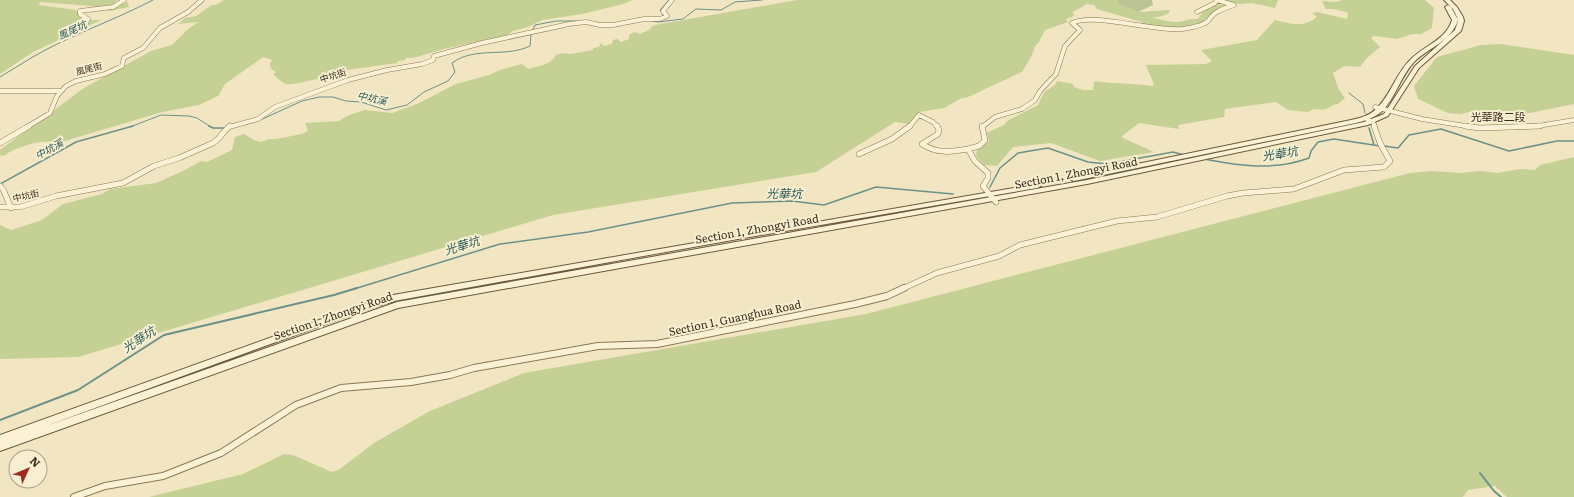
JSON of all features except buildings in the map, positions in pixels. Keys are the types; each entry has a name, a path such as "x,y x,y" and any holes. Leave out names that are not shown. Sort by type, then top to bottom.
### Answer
{"main road":[{"name":"Section 1, Zhongyi Road","path":"0,439 256,350 397,305 667,253 842,222 993,199 1181,160 1208,152 1365,118 1378,108 1404,71 1420,52 1452,30 1455,20 1450,9 1441,0"},
{"name":"Section 1, Zhongyi Road","path":"1181,160 1216,156 1360,126 1381,118 1389,111 1414,71 1456,34 1460,28 1460,17 1455,8 1447,0"},
{"path":"1420,52 1432,55"},
{"name":"Section 1, Zhongyi Road","path":"0,447 256,350"}],"street":[{"path":"85,25 88,19 80,14 80,11 86,9 106,9 124,0"},
{"name":"風尾街","path":"60,91 77,80 107,74 122,66 124,58 145,47 160,28 188,12 202,0"},
{"name":"中坑街","path":"0,207 20,207 56,196 123,183 154,166 179,158 213,143 218,140 223,131 231,125 258,119 276,107 348,80 387,70 422,64 433,60 434,56 482,43 538,32 565,24 584,22 610,25 644,19 661,19 667,16 663,10 672,0"},
{"path":"859,154 883,145 908,130 919,115 937,124 940,129 938,134 922,144 928,148 942,153 978,146 985,140 982,126 995,117 1022,109 1035,100 1040,91 1053,78 1061,61 1064,46 1080,30 1072,23 1074,21 1080,19 1097,21 1103,20 1156,29 1190,28 1208,21 1209,18 1218,10 1234,5 1217,0 1215,3 1197,12"},
{"path":"0,91 60,91 50,112 0,143"},
{"name":"光華路二段","path":"1378,108 1422,119 1480,128 1538,126 1574,120"},
{"path":"1365,118 1373,122"},
{"name":"Section 1, Guanghua Road","path":"74,497 105,486 164,476 221,453 296,405 341,388 411,382 442,377 474,368 598,346 657,344 855,304 887,296 937,273 998,256 1020,244 1117,221 1157,217 1226,196 1243,193 1294,189 1344,170 1384,167 1390,161 1382,146 1373,122"},
{"path":"968,149 975,161 988,172 988,178 983,186 993,199"},
{"path":"1,186 11,208"}],"green space":[{"path":"0,0 117,0 113,5 128,2 129,7 110,11 91,6 40,2 39,5 76,10 83,20 101,20 33,52 0,74"},
{"path":"224,0 633,0 623,4 582,14 542,20 528,27 513,31 507,35 444,49 413,58 406,58 405,60 398,61 397,63 340,71 337,75 295,84 286,84 281,81 273,74 276,72 271,69 270,64 272,60 263,57 225,84 218,96 199,105 162,112 48,146 50,143 33,143 3,156 0,155 0,150 84,88 151,51 172,45 187,30 198,22 178,24 185,18 196,16 212,5 216,5"},
{"path":"797,0 1117,0 1118,4 1138,12 1170,10 1169,13 1152,18 1170,22 1198,19 1204,11 1212,6 1230,6 1216,10 1202,23 1191,27 1154,27 1141,25 1142,22 1097,9 1094,5 1087,4 1073,12 1074,16 1066,19 1068,22 1045,30 1022,72 968,97 962,98 944,108 919,112 909,124 895,122 816,172 553,215 78,357 0,359 0,225 11,230 42,220 63,204 102,194 110,189 156,183 201,161 207,162 232,150 235,137 244,134 261,142 269,139 302,134 308,131 305,123 339,121 347,116 365,110 392,113 417,104 456,84 522,64 528,69 540,66 551,61 556,55 593,50 593,48 599,47 601,43 604,46 612,44 613,40 617,39 621,42 629,39 629,35 634,32 640,34 651,29 651,27 655,25"},
{"path":"1117,0 1152,0 1153,5 1138,12 1118,4"},
{"path":"1223,0 1278,0 1275,8 1252,3 1239,4"},
{"path":"1343,0 1425,0 1434,8 1432,28 1421,34 1413,34 1397,39 1374,36 1371,38 1380,47 1366,59 1360,67 1344,66 1333,73 1339,90 1345,98 1338,104 1326,109 1314,109 1308,112 1288,110 1276,102 1225,109 1224,117 1178,125 1179,129 1139,123 1121,137 1154,152 1100,161 1051,143 1013,147 997,166 984,165 977,157 976,153 980,147 989,141 987,133 1038,105 1044,92 1055,85 1057,81 1073,84 1074,87 1083,90 1093,90 1094,81 1152,86 1154,85 1146,65 1206,64 1212,61 1201,50 1257,40 1275,20 1292,24 1302,24 1307,23 1317,17 1312,13 1317,12 1347,19 1348,13 1335,9 1326,9 1322,1 1335,2"},
{"path":"1500,44 1574,55 1574,104 1530,113 1504,114 1475,111 1460,114 1448,113 1418,99 1414,86 1437,57 1481,45"},
{"path":"1574,157 1574,497 1507,497 1495,486 1468,490 1463,497 149,497 243,474 284,454 293,455 332,472 340,469 374,443 430,411 524,373 866,314 1410,173 1433,171 1460,173 1481,171 1497,173 1520,169 1535,170 1540,165"}],"waterway":[{"name":"風尾坑","path":"0,77 46,50 153,0"},
{"path":"664,16 660,10 669,0"},
{"name":"中坑溪","path":"653,21 658,22 683,19 696,9 721,10 735,2 762,0"},
{"name":"中坑溪","path":"258,121 302,101 319,97 333,97 346,101 361,102 386,110 407,105 424,92 448,81 455,72 452,63 461,58 480,53 510,51 530,46 531,34 535,25 556,21 576,21"},
{"path":"1349,93 1363,104 1365,113"},
{"name":"中坑溪","path":"131,126 161,115 189,116 197,118 211,127"},
{"name":"中坑溪","path":"247,124 255,122"},
{"name":"中坑溪","path":"0,184 76,142 131,126"},
{"name":"中坑溪","path":"211,127 225,128"},
{"path":"1369,128 1374,145"},
{"name":"光華坑","path":"1384,146 1398,148 1409,135 1441,129 1509,151 1557,141 1574,141"},
{"name":"光華坑","path":"1204,159 1231,164 1270,166 1283,165 1309,158 1311,151 1318,142 1334,139 1380,146"},
{"name":"光華坑","path":"990,187 1000,168 1018,153 1048,148 1088,162 1107,164 1173,152 1184,155"},
{"name":"光華坑","path":"354,289 500,244 588,232 732,203 792,201 824,205 876,187 953,194"},
{"name":"光華坑","path":"0,420 78,390 164,335 334,295 357,288"},
{"path":"1480,473 1494,491 1501,497"}]}
